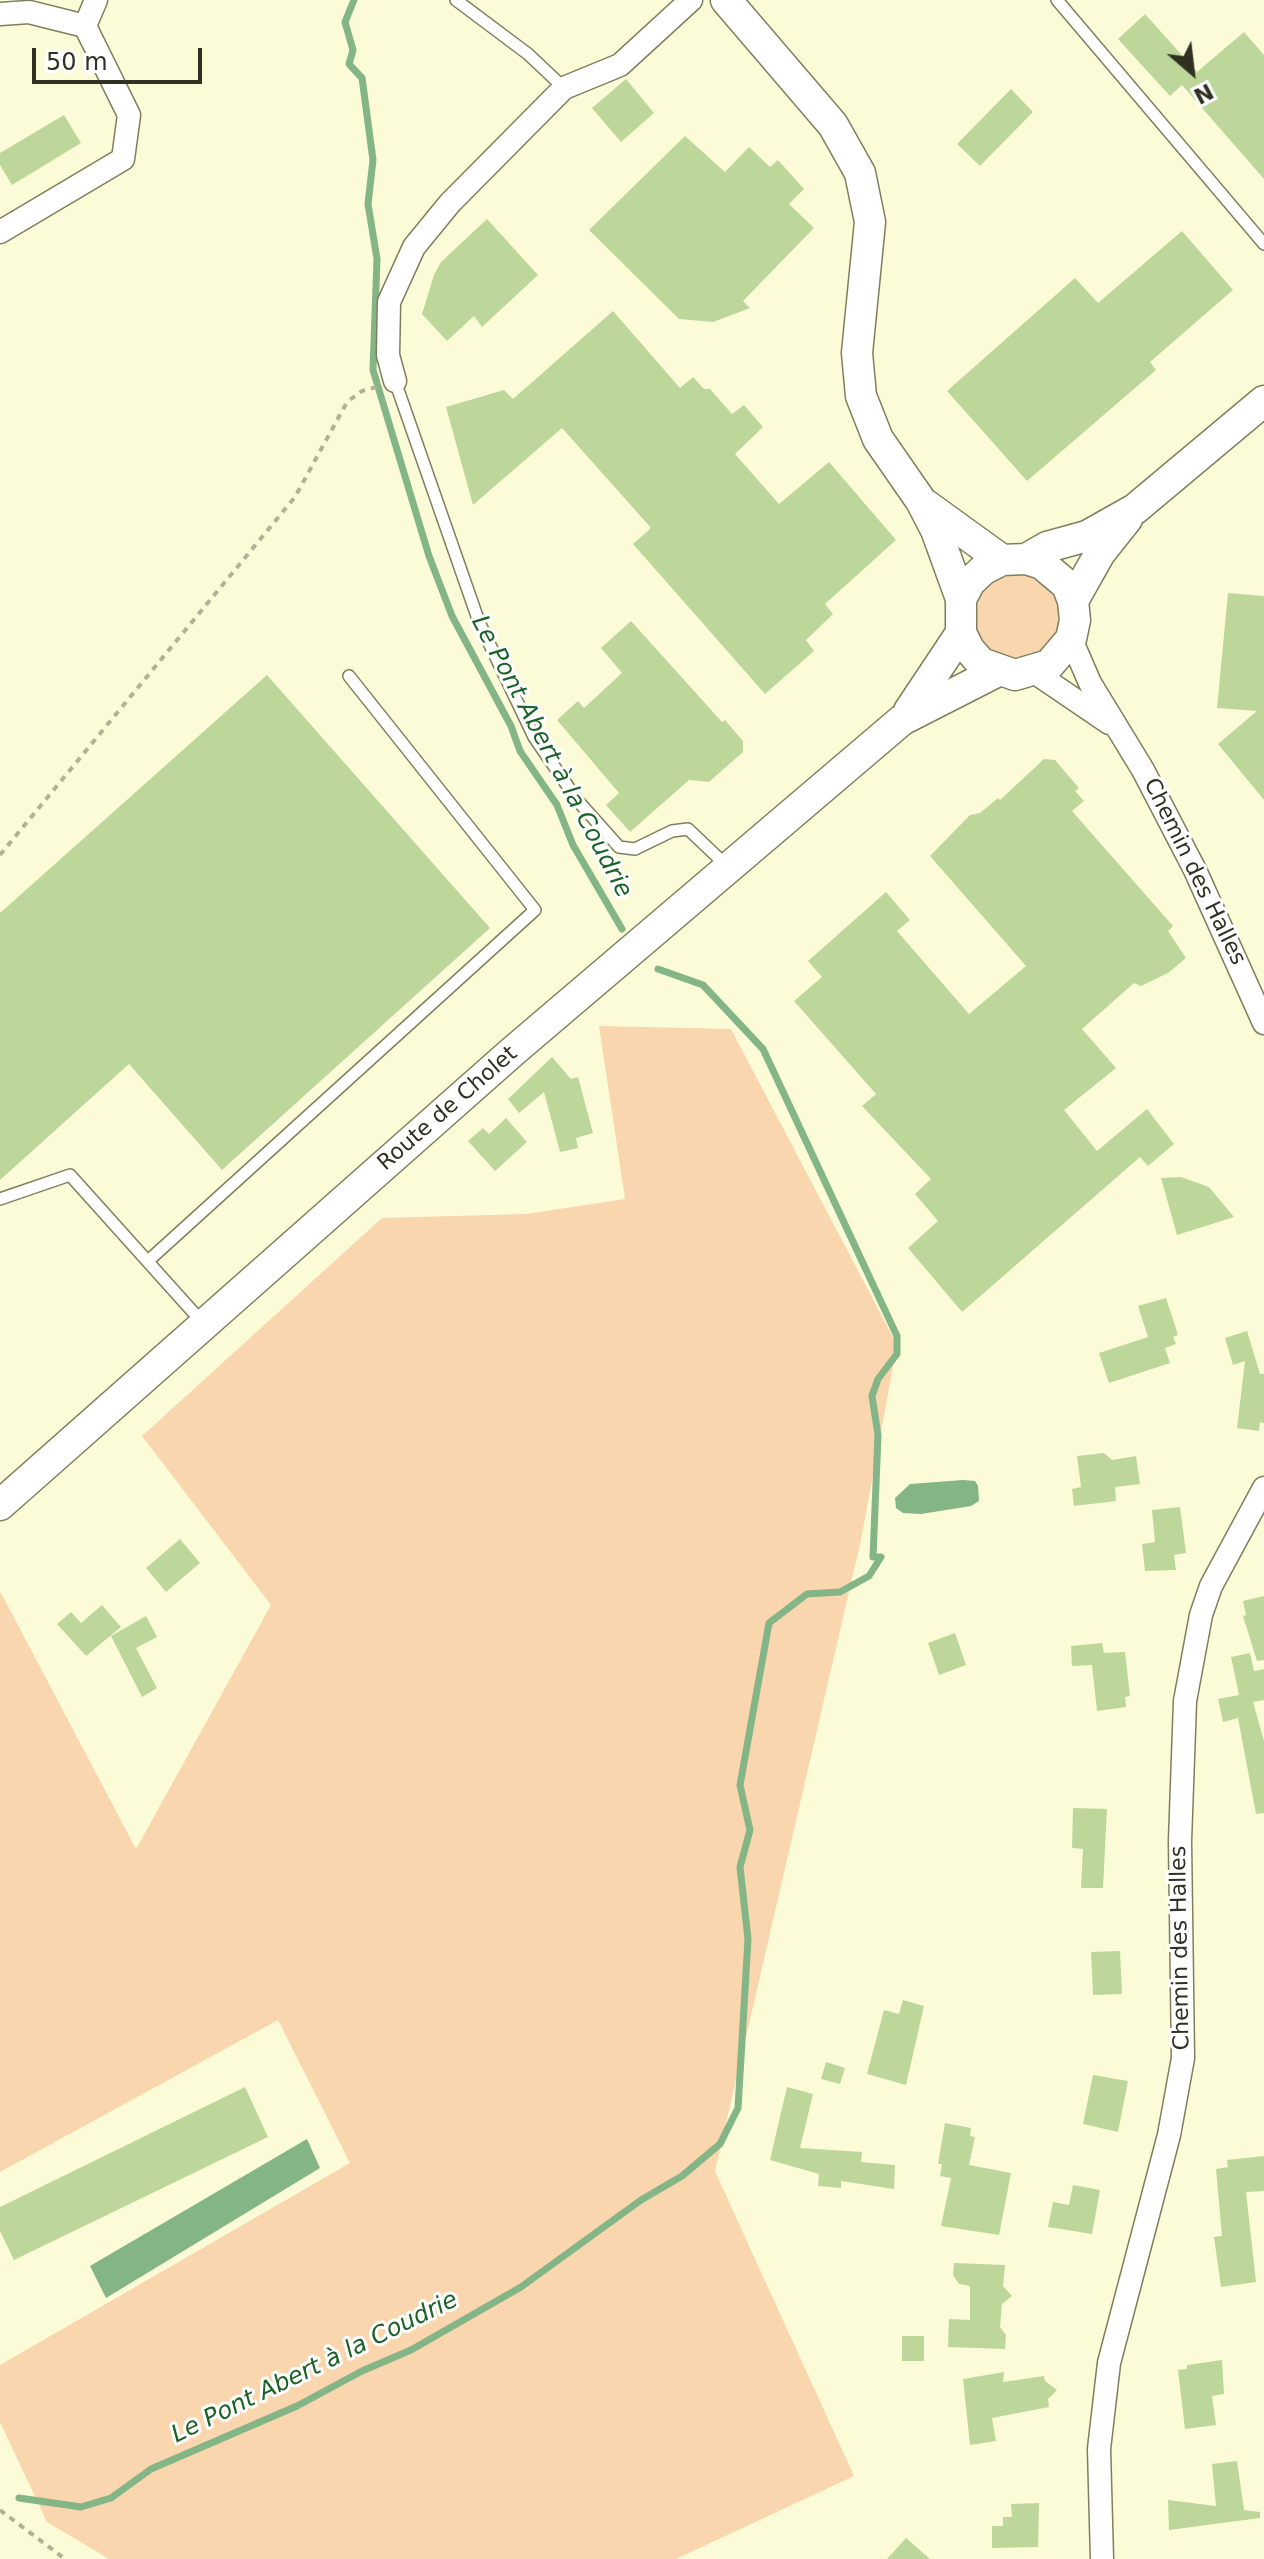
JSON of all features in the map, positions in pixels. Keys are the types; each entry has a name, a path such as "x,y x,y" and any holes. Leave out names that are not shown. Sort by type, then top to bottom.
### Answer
{"main road":[{"path":"726,0 833,125 860,173 870,222 857,353 861,396 878,439 921,501 961,599 961,633 981,663 1015,675 1034,672 1062,653 1071,639 1075,620 1073,601 1056,573 1014,560 921,501"},
{"path":"961,599 970,582 984,569 1087,536 1135,509 1264,401"},
{"path":"1073,601 1100,553 1135,509"},
{"name":"Route de Cholet","path":"902,720 961,633"},
{"name":"Route de Cholet","path":"0,1505 511,1053 902,720 998,671"}],"street":[{"path":"0,232 123,159 129,115 85,26 96,0"},
{"path":"395,381 388,355 389,302 414,247 450,203 564,88 620,65 691,0"},
{"path":"0,14 29,12 85,26"},
{"name":"Chemin des Halles","path":"1071,639 1113,726 1143,770 1189,857 1264,1023"},
{"name":"Chemin des Halles","path":"1034,672 1113,726"},
{"name":"Chemin des Halles","path":"1102,2559 1099,2449 1109,2363 1169,2135 1183,2058 1180,1841 1185,1701 1198,1629 1211,1586 1264,1488"}],"lane":[{"path":"456,0 528,54 564,88"},
{"path":"1057,0 1264,244"},
{"path":"395,381 479,622 534,737 561,776 619,847 635,849 672,831 688,829 729,868"},
{"path":"148,1261 535,910 349,676"},
{"path":"0,1199 70,1175 205,1324"}],"path":[{"path":"0,855 295,497 347,402 362,391"},
{"path":"0,2510 65,2559"}],"shaded area":[{"path":"1005,571 1035,572 1058,590 1063,633 1029,663 997,659 975,636 973,604 980,589"},
{"path":"599,1026 731,1029 897,1345 861,1540 715,2171 854,2476 676,2559 109,2559 47,2522 0,2422 0,2365 350,2163 278,2020 0,2172 0,1591 136,1849 271,1605 142,1436 382,1218 526,1214 625,1199"},
{"path":"975,1481 978,1486 979,1501 971,1506 921,1514 903,1513 896,1508 895,1498 910,1484"},
{"path":"307,2139 320,2168 106,2298 90,2266"}],"building":[{"path":"1145,14 1197,72 1244,32 1264,55 1264,179 1182,85 1170,96 1118,39"},
{"path":"626,79 654,113 621,142 592,108"},
{"path":"1011,89 1033,112 980,166 957,144"},
{"path":"64,115 81,143 12,185 0,165 0,153"},
{"path":"685,136 725,172 749,147 770,167 778,160 804,189 789,204 814,228 743,301 750,308 713,322 679,319 589,230"},
{"path":"487,219 538,275 482,327 474,316 447,341 422,314 434,275 441,262"},
{"path":"1182,231 1233,290 1150,362 1156,370 1027,481 947,391 1075,278 1098,303"},
{"path":"613,311 680,388 693,377 704,389 710,389 732,414 744,405 763,427 735,454 779,504 829,462 896,540 825,604 833,614 806,640 814,651 765,694 633,544 651,528 562,428 473,505 446,407 504,390 513,399"},
{"path":"1228,593 1264,596 1264,800 1218,744 1257,711 1217,708"},
{"path":"631,621 743,741 743,752 709,782 689,780 630,832 606,805 619,793 557,720 578,701 584,708 622,673 601,648"},
{"path":"267,675 490,928 222,1170 129,1064 0,1180 0,913"},
{"path":"1044,759 1055,760 1079,788 1075,791 1084,801 1072,811 1173,926 1168,931 1186,958 1168,973 1141,986 1134,983 1082,1029 1116,1068 1064,1110 1097,1151 1147,1109 1174,1144 1148,1166 1140,1157 962,1312 908,1248 938,1221 915,1194 931,1179 862,1106 876,1094 794,1001 822,977 808,961 886,892 910,920 897,931 969,1014 1026,966 930,856 970,815 980,813 998,798 1000,800"},
{"path":"552,1057 571,1079 578,1077 593,1133 576,1138 578,1148 560,1152 544,1092 519,1113 508,1099"},
{"path":"506,1118 527,1142 495,1171 468,1141 483,1128 489,1134"},
{"path":"1181,1177 1209,1187 1234,1217 1177,1235 1161,1178"},
{"path":"1166,1298 1178,1335 1173,1337 1176,1344 1165,1348 1170,1363 1109,1383 1099,1353 1148,1337 1138,1306"},
{"path":"1247,1331 1260,1374 1264,1374 1264,1423 1260,1422 1259,1431 1237,1428 1245,1361 1233,1365 1225,1338"},
{"path":"1104,1453 1112,1460 1136,1456 1140,1484 1115,1487 1116,1501 1074,1506 1072,1489 1081,1487 1077,1456"},
{"path":"1180,1507 1186,1553 1174,1555 1176,1570 1145,1571 1142,1544 1155,1542 1152,1510"},
{"path":"180,1539 200,1563 166,1592 146,1568"},
{"path":"1264,1596 1264,1660 1257,1661 1243,1616 1246,1615 1243,1601"},
{"path":"102,1605 121,1627 86,1656 57,1624 71,1612 81,1623"},
{"path":"146,1616 157,1637 136,1648 157,1688 142,1697 111,1636"},
{"path":"955,1633 966,1665 939,1675 928,1643"},
{"path":"1102,1643 1104,1653 1125,1652 1130,1696 1125,1697 1126,1707 1097,1711 1092,1665 1072,1666 1071,1646"},
{"path":"1250,1653 1254,1671 1264,1669 1264,1700 1253,1702 1264,1741 1264,1813 1256,1814 1238,1718 1223,1722 1218,1699 1239,1695 1231,1657"},
{"path":"1073,1808 1107,1809 1103,1888 1081,1888 1083,1849 1072,1848"},
{"path":"1120,1951 1122,1994 1093,1995 1091,1952"},
{"path":"903,2000 924,2006 906,2085 867,2074 884,2010 899,2014"},
{"path":"826,2062 845,2068 840,2084 821,2079"},
{"path":"1093,2075 1128,2081 1118,2132 1083,2124"},
{"path":"245,2087 268,2137 14,2260 0,2231 0,2207"},
{"path":"787,2087 813,2094 800,2148 862,2152 861,2162 895,2165 894,2189 841,2181 841,2188 818,2186 819,2174 770,2160"},
{"path":"945,2123 971,2128 970,2136 975,2137 969,2165 1011,2173 999,2235 941,2226 951,2178 940,2176 942,2164 938,2164"},
{"path":"1264,2156 1264,2191 1246,2192 1256,2282 1221,2287 1214,2237 1222,2236 1216,2169 1228,2167 1227,2160"},
{"path":"1073,2185 1100,2190 1092,2234 1048,2227 1053,2202 1069,2205"},
{"path":"954,2263 1005,2265 1003,2286 1012,2296 1002,2304 1000,2327 1006,2335 1005,2349 948,2347 949,2319 970,2320 970,2286 959,2284 953,2275"},
{"path":"902,2336 924,2336 924,2361 902,2361"},
{"path":"1222,2360 1224,2394 1212,2396 1216,2425 1185,2429 1178,2370 1187,2369 1187,2365"},
{"path":"1004,2372 1003,2382 1044,2376 1045,2381 1057,2390 1048,2399 1049,2407 992,2418 996,2441 970,2445 963,2379"},
{"path":"1237,2461 1244,2510 1260,2512 1260,2518 1169,2530 1168,2500 1216,2506 1212,2464"},
{"path":"1039,2503 1038,2547 992,2548 992,2526 1003,2526 1003,2517 1012,2517 1011,2504"},
{"path":"906,2538 930,2559 887,2559"}],"waterway":[{"name":"Le Pont Abert à la Coudrie","path":"354,0 345,22 353,50 349,64 362,78 373,160 368,204 377,259 373,370 429,556 452,616 511,726 520,751 557,805 573,845 622,929"},
{"name":"Le Pont Abert à la Coudrie","path":"19,2498 81,2507 111,2498 151,2469 297,2406 362,2371 411,2350 521,2287 641,2200 682,2176 720,2144 738,2108 748,1939 740,1867 750,1830 740,1785 769,1623 807,1594 840,1592 869,1576 881,1557 873,1557 878,1435 872,1396 878,1379 897,1354 897,1336 763,1049 703,985 658,969"}]}
